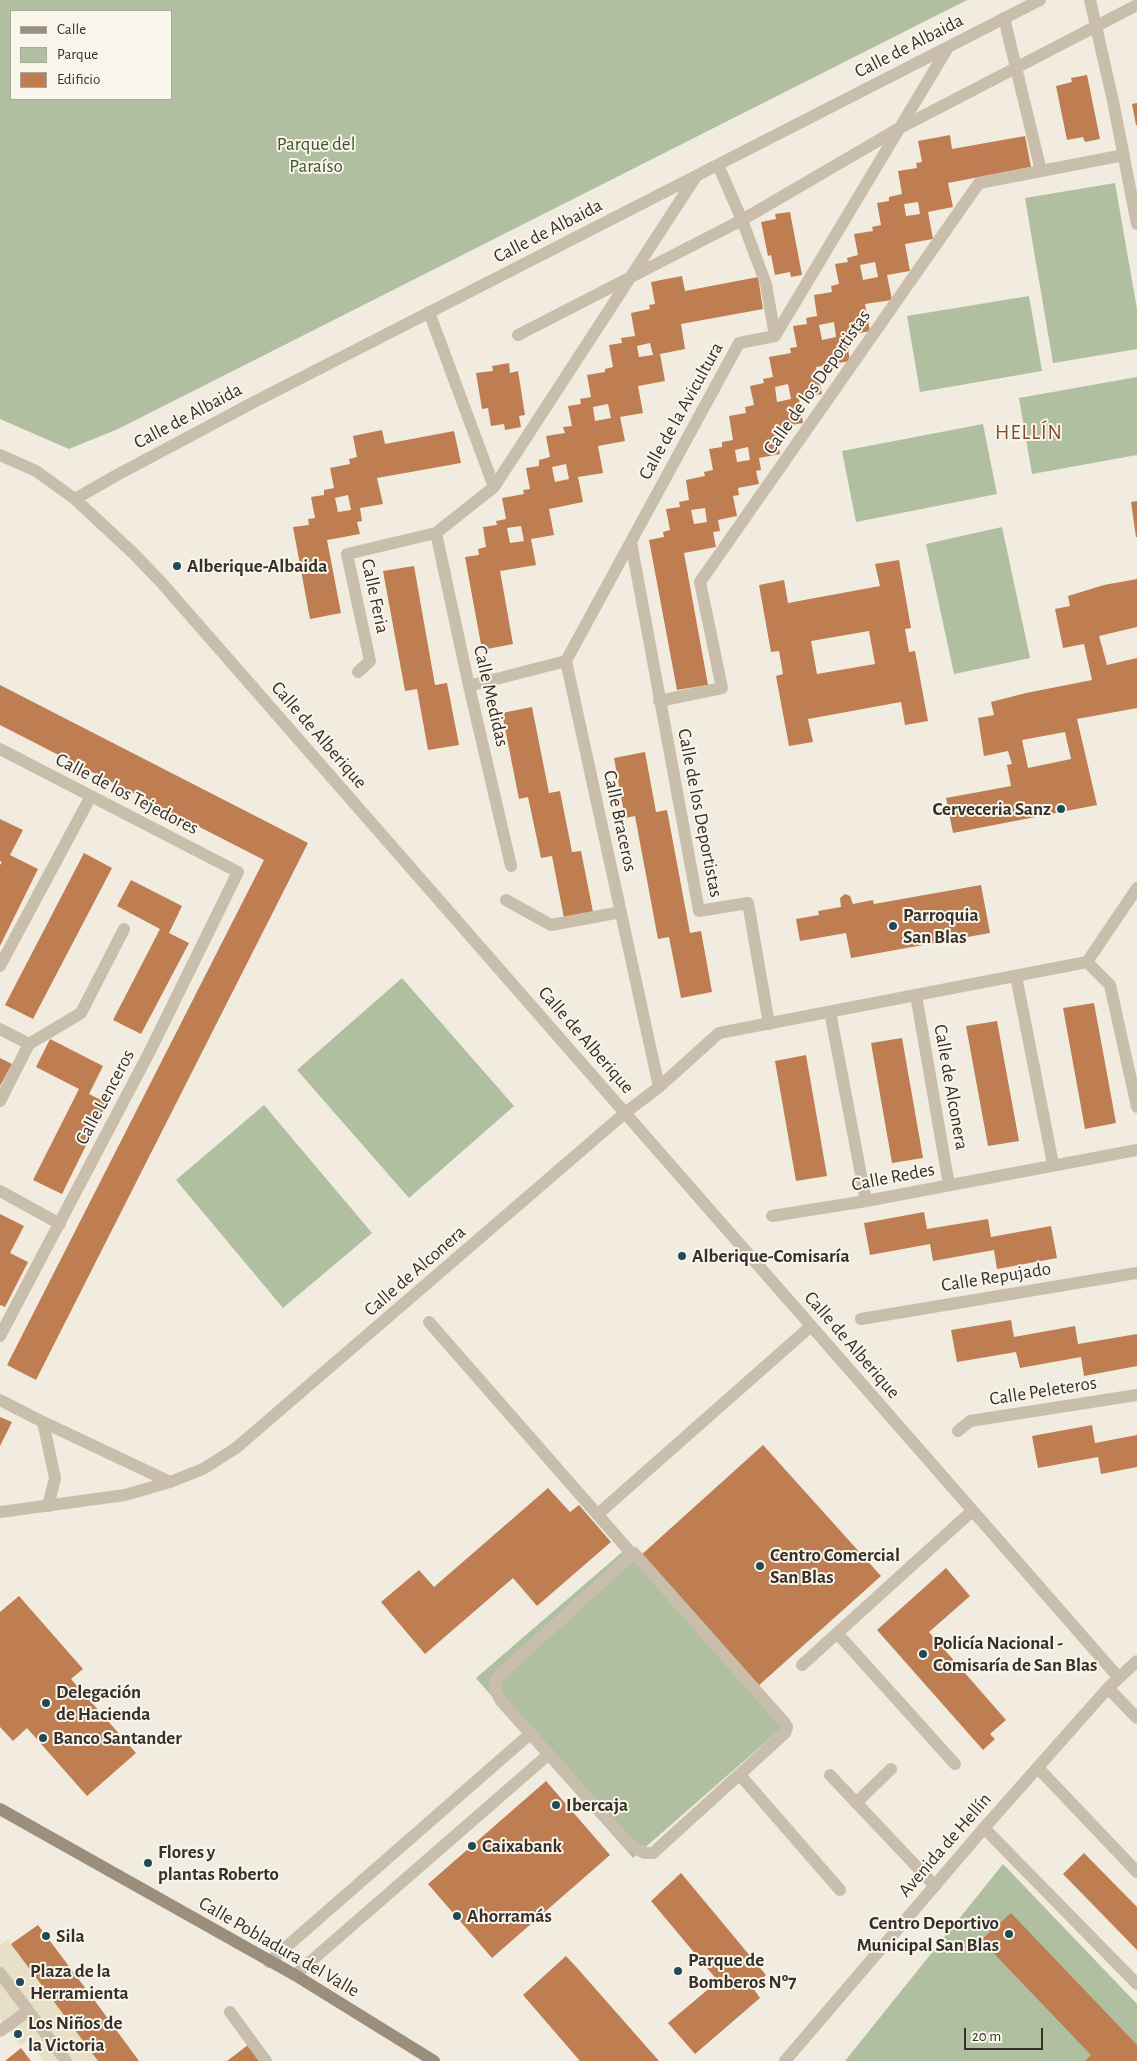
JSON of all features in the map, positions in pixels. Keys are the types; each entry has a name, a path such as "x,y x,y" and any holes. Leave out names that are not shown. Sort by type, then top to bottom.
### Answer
{"street":[{"name":"Calle de Albaida","path":"75,499 256,401 1040,0"},
{"path":"1090,0 1113,101 1137,224"},
{"path":"518,335 742,220 898,129 1137,5"},
{"path":"1004,18 1041,171"},
{"path":"775,336 947,48"},
{"name":"Calle de los Deportistas","path":"659,701 722,688 700,582 979,183 1124,155"},
{"path":"718,165 742,220 766,284 775,336"},
{"path":"436,533 494,487 696,176"},
{"path":"429,312 494,487"},
{"name":"Calle de la Avicultura","path":"566,661 739,344 775,336"},
{"name":"Calle de Alberique","path":"0,455 36,472 75,499 133,553 166,589 1119,1678"},
{"name":"Calle Feria","path":"358,672 370,661 347,554 436,533"},
{"name":"Calle Medidas","path":"436,533 469,686 512,866"},
{"name":"Calle de los Deportistas","path":"631,542 699,911 748,903 769,1024"},
{"path":"469,686 566,661"},
{"name":"Calle Braceros","path":"566,661 659,1087"},
{"name":"Calle de los Tejedores","path":"0,750 238,872"},
{"path":"0,966 91,796"},
{"name":"Calle Lenceros","path":"0,1336 150,1051 238,872"},
{"path":"1137,888 1086,962 1110,985 1137,1107"},
{"path":"506,900 551,925 621,912"},
{"path":"0,1101 29,1044 81,1013 124,928"},
{"name":"Calle de Alconera","path":"0,1512 125,1495 170,1482 203,1469 236,1448 625,1114 659,1087 719,1033 1086,962"},
{"path":"1016,976 1053,1164"},
{"name":"Calle de Alconera","path":"916,995 949,1185"},
{"path":"830,1012 866,1201"},
{"path":"0,1029 29,1044"},
{"name":"Calle Redes","path":"772,1216 866,1201 1053,1164 1137,1150"},
{"path":"0,1191 60,1224"},
{"name":"Calle Repujado","path":"862,1319 1137,1273"},
{"path":"429,1322 632,1554 636,1555 787,1727 785,1733 653,1853 644,1853 628,1843 501,1701 495,1689 496,1680 632,1554"},
{"path":"598,1514 811,1326"},
{"name":"Calle Peleteros","path":"958,1431 970,1421 1137,1395"},
{"path":"0,1400 170,1482"},
{"path":"43,1422 55,1478 48,1506"},
{"path":"802,1665 972,1511"},
{"path":"837,1633 955,1764"},
{"name":"Avenida de Hellín","path":"785,2061 984,1828 1108,1688 1137,1660"},
{"path":"1108,1688 1137,1718"},
{"path":"269,1962 530,1734"},
{"path":"295,1976 549,1754"},
{"path":"1038,1768 1137,1872"},
{"path":"856,1803 891,1770"},
{"path":"740,1774 840,1890"},
{"path":"830,1775 935,1886"},
{"name":"Calle Pobladura del Valle","path":"0,1809 295,1976 434,2061"},
{"path":"984,1828 1137,1984"},
{"path":"0,1973 66,2061"},
{"path":"0,2031 28,2011"},
{"path":"230,2012 266,2061"}],"green space":[{"name":"Parque del Paraíso","path":"0,0 967,0 118,429 69,449 0,419"},
{"path":"1115,183 1137,309 1137,349 1053,363 1025,198"},
{"path":"1029,296 1042,371 920,392 907,316"},
{"path":"1137,377 1137,455 1032,474 1019,398"},
{"path":"983,424 997,494 856,522 842,451"},
{"path":"1002,527 1030,658 954,674 926,544"},
{"path":"402,978 514,1106 409,1198 297,1070"},
{"path":"264,1105 372,1233 283,1308 176,1180"},
{"path":"628,1547 784,1726 633,1858 476,1678"},
{"name":"Centro Deportivo Municipal San Blas","path":"1003,1864 1137,2004 1137,2061 845,2061"}],"shaded area":[{"name":"Plaza de la Herramienta","path":"8,1939 98,2061 44,2061 28,2040 20,2045 0,2019 0,1945"}],"building":[{"path":"1087,75 1100,139 1085,142 1083,137 1067,140 1056,86 1072,82 1071,78"},
{"path":"1137,103 1137,125 1136,125 1132,104"},
{"path":"950,135 952,149 1025,136 1031,167 948,183 953,207 928,212 933,239 905,244 910,271 887,275 892,300 865,304 870,331 846,336 850,361 816,367 822,394 799,398 803,423 775,428 780,454 759,458 761,470 756,471 759,484 738,488 739,495 733,496 737,516 718,520 720,531 713,532 716,547 684,553 708,685 677,690 649,540 664,537 663,532 670,530 666,509 680,507 679,502 689,500 686,480 705,476 704,472 713,470 709,449 722,447 722,442 733,440 729,416 746,413 745,407 754,405 750,386 764,383 763,379 773,377 769,357 791,353 790,348 797,347 793,326 807,324 806,318 817,316 814,295 832,292 831,286 839,284 835,264 848,262 847,258 858,255 854,234 873,231 872,227 881,225 877,203 889,201 889,197 902,194 898,171 917,168 916,163 922,162 918,141","holes":["918,202 920,214 906,216 904,204","875,262 878,277 863,280 860,265","834,322 836,337 822,340 819,325","788,384 791,399 777,402 775,387","748,447 750,460 737,462 735,450","705,508 707,522 694,524 691,510"]},
{"path":"790,212 802,275 791,277 790,272 775,275 771,255 768,256 761,222 776,219 775,214"},
{"path":"682,276 685,291 758,277 763,309 681,324 685,349 660,354 665,381 638,386 643,413 620,417 625,441 598,446 603,473 578,477 583,502 549,509 554,535 531,539 536,565 500,571 513,644 482,650 465,557 479,555 478,549 486,547 483,527 497,525 496,521 506,519 502,498 524,494 523,490 530,489 526,468 539,466 539,460 550,457 546,436 565,433 563,427 572,426 568,406 581,404 580,399 591,397 587,375 605,372 605,369 613,367 609,345 622,343 621,338 635,336 631,313 650,309 649,305 655,304 651,282","holes":["650,343 653,355 639,357 637,346","608,404 611,418 595,421 593,407","566,464 569,479 555,482 552,467","521,526 524,541 510,543 507,528"]},
{"path":"509,363 510,373 518,371 525,415 519,416 521,427 505,430 504,424 491,426 488,408 482,409 476,373 493,371 492,366"},
{"path":"382,430 385,444 454,431 461,463 377,478 383,504 360,508 362,521 357,522 360,534 327,540 341,613 310,619 293,527 309,525 308,519 315,518 311,497 324,495 324,490 334,488 330,468 350,464 349,459 357,457 353,436","holes":["348,495 351,510 338,512 335,498"]},
{"path":"1137,501 1137,537 1136,537 1131,502"},
{"path":"899,560 911,628 905,629 909,652 915,651 928,721 905,725 901,702 808,719 813,742 789,746 776,676 783,674 779,651 771,652 759,585 784,580 788,603 880,586 875,564","holes":["869,631 875,664 817,674 811,641"]},
{"path":"414,566 435,685 447,683 459,745 428,750 417,689 405,691 383,571"},
{"path":"1137,579 1137,627 1099,636 1107,665 1137,658 1137,708 1077,719 1097,805 953,833 946,798 1011,786 1007,765 1012,764 1008,751 984,756 978,718 994,715 991,702 1092,680 1084,644 1063,648 1055,609 1070,606 1068,596 1104,585","holes":["1065,732 1071,759 1028,768 1022,740"]},
{"path":"0,685 308,843 36,1380 7,1365 264,860 0,725"},
{"path":"532,707 549,793 560,791 572,852 581,851 593,912 564,918 552,856 541,858 528,797 519,799 502,713"},
{"path":"645,752 656,812 667,810 690,933 701,931 712,992 681,998 669,937 658,939 635,816 625,818 614,758"},
{"path":"0,819 23,830 10,855 38,869 0,946 0,865 2,862 0,861"},
{"path":"84,853 112,868 33,1019 5,1005"},
{"path":"131,880 182,906 169,933 189,943 141,1034 113,1020 160,929 117,906"},
{"name":"Parroquia San Blas","path":"981,885 990,933 851,958 846,933 800,941 796,919 819,915 818,911 841,907 840,898 845,894 850,896 853,904 873,900 874,904"},
{"path":"1094,1003 1116,1123 1085,1129 1063,1008"},
{"path":"997,1021 1019,1141 988,1146 966,1026"},
{"path":"902,1038 923,1158 892,1163 871,1043"},
{"path":"50,1039 103,1066 89,1094 107,1103 62,1194 33,1180 79,1089 36,1067"},
{"path":"806,1055 827,1176 796,1181 775,1061"},
{"path":"0,1058 12,1064 0,1086"},
{"path":"924,1212 927,1229 988,1219 991,1237 1051,1226 1057,1258 997,1269 994,1250 933,1261 930,1244 870,1255 864,1223"},
{"path":"0,1214 24,1226 10,1253 28,1262 5,1307 0,1305"},
{"path":"1011,1320 1014,1337 1075,1326 1078,1344 1137,1334 1137,1366 1084,1376 1081,1357 1020,1368 1016,1352 957,1362 951,1330"},
{"path":"0,1417 12,1422 0,1446"},
{"path":"1092,1425 1095,1443 1137,1435 1137,1467 1101,1474 1098,1457 1038,1468 1032,1436"},
{"name":"Centro Comercial San Blas","path":"763,1445 881,1576 757,1687 640,1556"},
{"path":"548,1488 570,1512 579,1505 611,1542 537,1606 513,1578 425,1654 381,1602 419,1570 434,1587"},
{"name":"Policía Nacional - Comisaría de San Blas","path":"946,1568 970,1596 929,1632 1006,1720 990,1734 995,1739 983,1750 877,1630"},
{"name":"Delegación de Hacienda","path":"19,1596 83,1669 71,1679 136,1753 87,1796 27,1728 13,1741 0,1727 0,1612"},
{"path":"546,1781 610,1855 492,1958 428,1884"},
{"path":"1084,1853 1137,1907 1137,1950 1063,1874"},
{"path":"681,1873 766,1975 753,1988 760,1998 695,2054 668,2023 718,1981 651,1901"},
{"path":"1011,1913 1137,2045 1137,2061 1085,2061 1091,2055 981,1940"},
{"path":"38,1925 139,2061 98,2061 11,1944"},
{"path":"566,1956 659,2061 580,2061 523,1995"},
{"path":"248,2045 260,2061 227,2061"},
{"path":"21,2048 31,2061 5,2061"}],"place":[{"name":"Alberique-Albaida","path":"177,566"},
{"name":"Cerveceria Sanz","path":"1061,809"},
{"name":"Parroquia San Blas","path":"893,926"},
{"name":"Alberique-Comisaría","path":"682,1256"},
{"name":"Centro Comercial San Blas","path":"760,1566"},
{"name":"Policía Nacional - Comisaría de San Blas","path":"923,1654"},
{"name":"Delegación de Hacienda","path":"46,1703"},
{"name":"Banco Santander","path":"43,1738"},
{"name":"Ibercaja","path":"556,1805"},
{"name":"Caixabank","path":"472,1846"},
{"name":"Flores y plantas Roberto","path":"148,1863"},
{"name":"Ahorramás","path":"457,1916"},
{"name":"Centro Deportivo Municipal San Blas","path":"1009,1934"},
{"name":"Sila","path":"46,1936"},
{"name":"Parque de Bomberos Nº7","path":"678,1971"},
{"name":"Plaza de la Herramienta","path":"20,1982"},
{"name":"Los Niños de la Victoria","path":"18,2034"}],"district":[{"name":"HELLÍN","path":"1029,433"}]}
